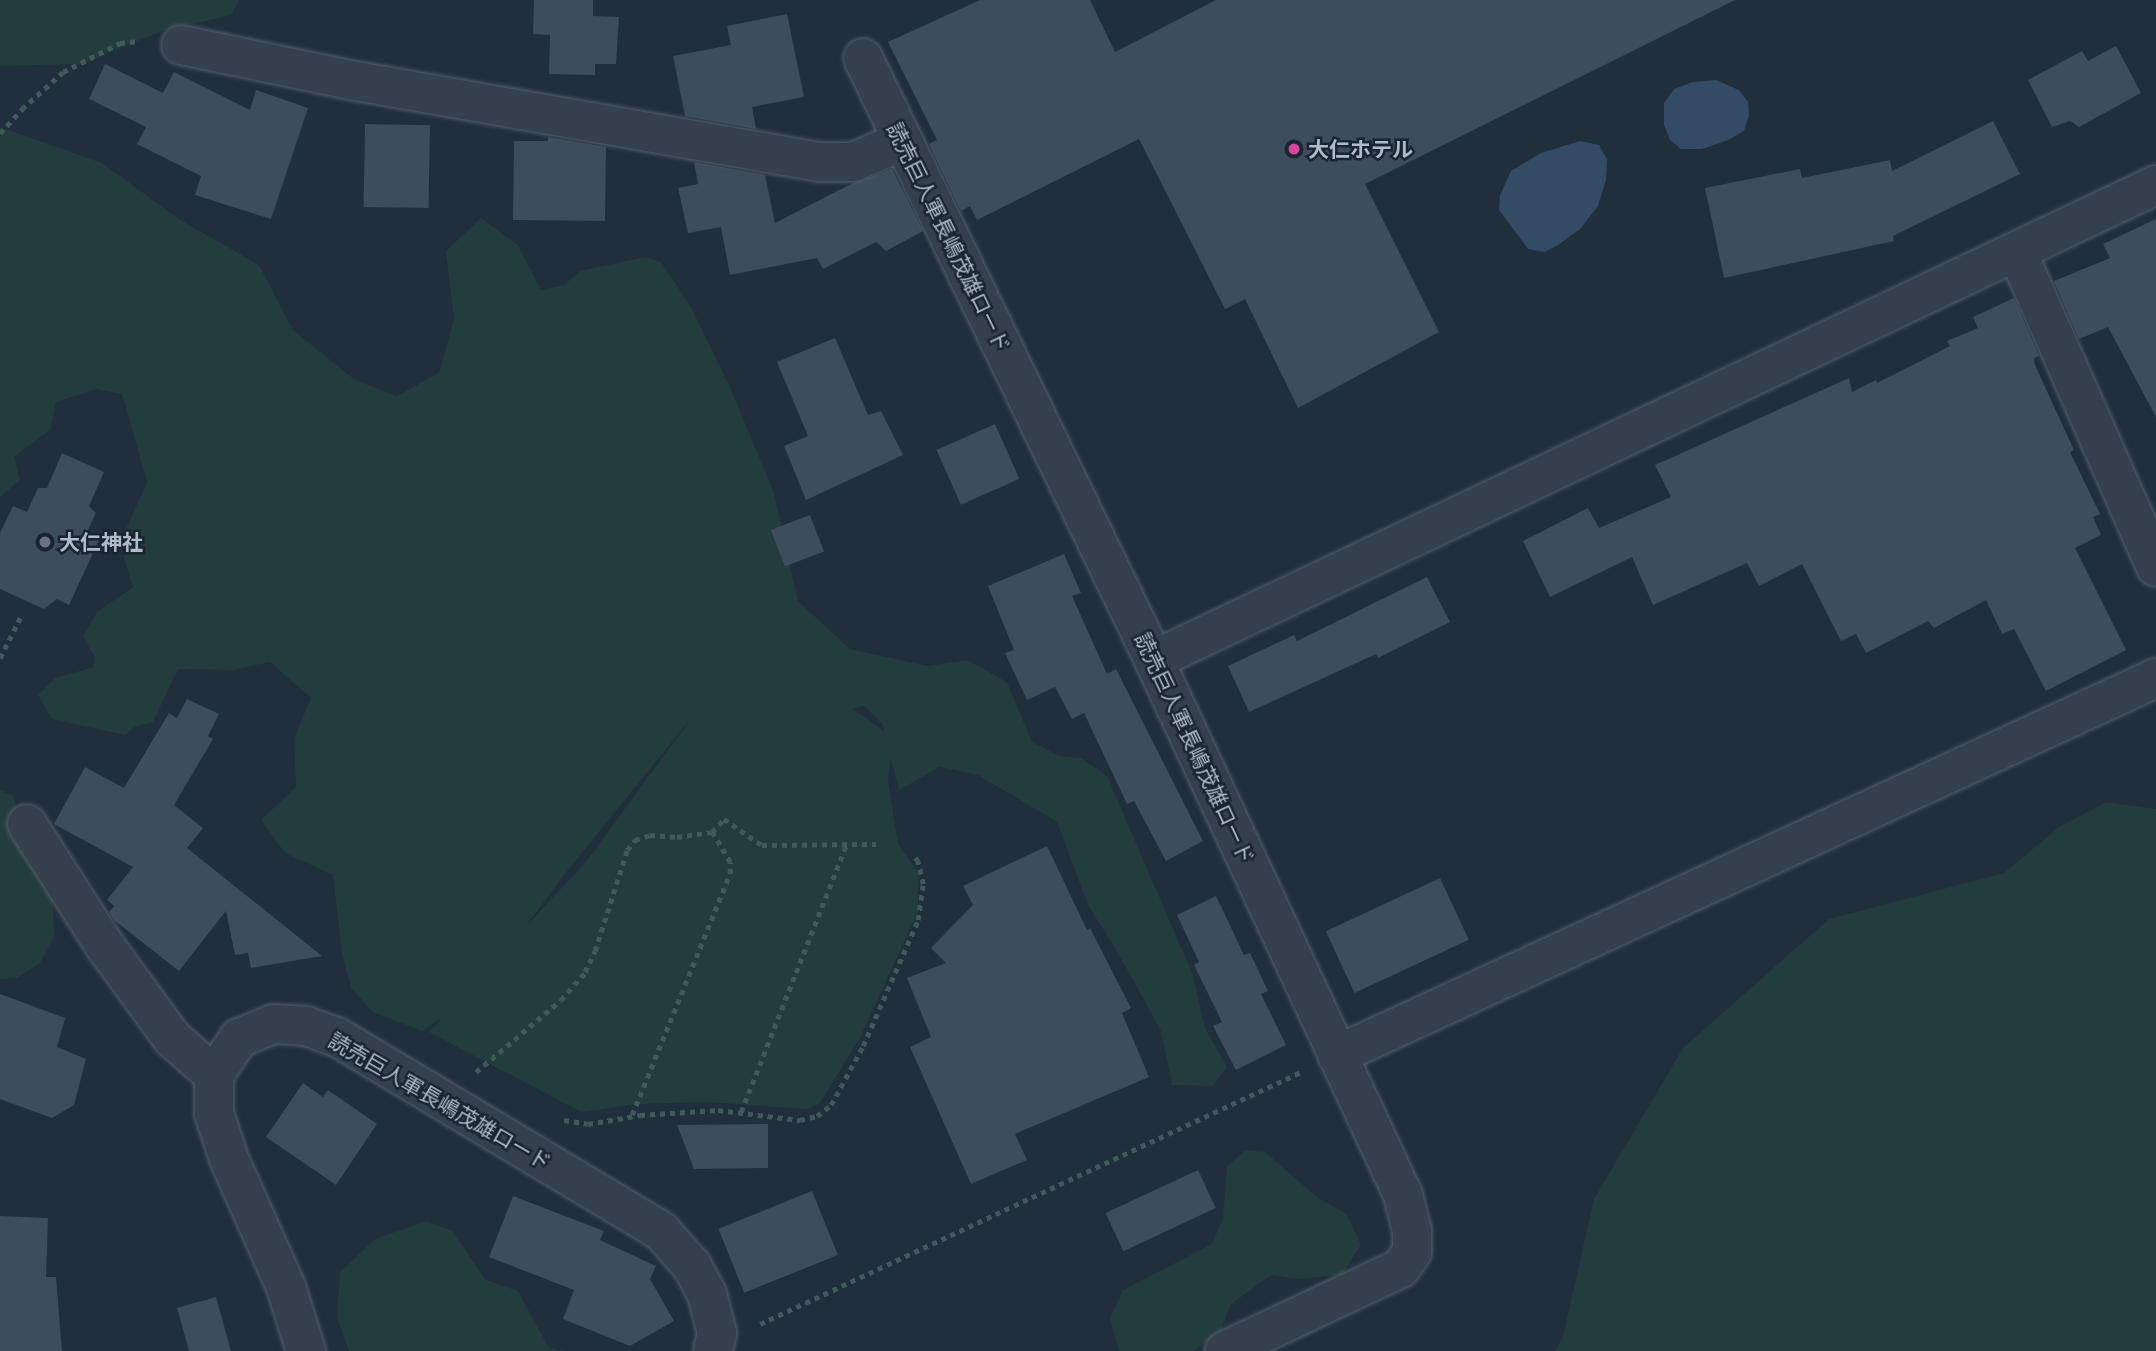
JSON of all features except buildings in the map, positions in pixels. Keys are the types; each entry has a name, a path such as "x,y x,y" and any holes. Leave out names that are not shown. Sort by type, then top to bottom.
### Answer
{"street":[{"path":"181,45 350,80 818,162 853,162 903,141"},
{"name":"読売巨人軍長嶋茂雄ロード","path":"863,58 1154,660 1403,1195 1412,1232 1412,1252 1401,1268 1225,1351"},
{"path":"1154,660 2156,185"},
{"path":"2017,252 2156,567"},
{"path":"1337,1055 2156,678"},
{"path":"27,824 105,946 173,1038 214,1075 214,1113 229,1160 286,1287 306,1351"},
{"name":"読売巨人軍長嶋茂雄ロード","path":"214,1075 239,1038 273,1024 306,1026 337,1037 661,1231 692,1266 707,1294 717,1333 714,1348"}],"path":[{"path":"0,133 22,108 64,72 95,55 129,41 181,45"},
{"path":"0,658 20,618"},
{"path":"475,1073 561,1000 585,972 595,951 627,850 635,840 650,835 677,837 712,832 724,819 762,845 876,844"},
{"path":"632,1116 730,874 730,862 712,832"},
{"path":"741,1112 846,845"},
{"path":"555,1115 566,1121 588,1124 677,1111 741,1112 800,1120 817,1116 831,1105 863,1046 918,920 923,884 918,862 913,855"},
{"path":"714,1348 1337,1055"},
{"path":"465,1068 484,1078"}],"green space":[{"path":"0,0 239,0 231,15 162,31 81,64 0,66"},
{"path":"0,127 102,163 179,219 259,265 293,330 355,380 397,396 439,373 454,319 446,251 481,218 518,245 541,290 564,285 580,271 645,257 661,262 691,307 729,385 774,493 798,601 850,649 928,666 967,660 1007,682 1032,742 1060,756 1081,758 1107,776 1193,975 1205,1028 1227,1067 1212,1086 1172,1085 1161,1031 1088,905 1057,822 978,775 940,767 899,790 891,759 888,780 898,844 918,872 918,911 860,1038 820,1103 807,1109 706,1102 638,1104 581,1112 429,1032 442,1018 422,1031 373,1012 351,988 342,954 333,875 285,853 261,820 296,787 294,738 311,698 270,662 234,670 178,669 153,722 134,727 125,735 52,719 38,695 55,678 94,667 94,656 83,636 97,612 133,587 124,558 123,536 147,482 122,394 97,389 56,402 50,430 14,457 20,480 0,497","holes":["864,706 882,723 884,731 853,709","693,716 585,863 525,927 568,870"]},
{"path":"0,790 13,796 20,821 53,899 54,937 40,963 17,978 0,979"},
{"path":"2106,802 2156,809 2156,1351 1555,1351 1563,1336 1594,1199 1683,1048 1829,919 2004,873 2059,827"},
{"path":"1246,1150 1265,1152 1318,1198 1346,1213 1361,1245 1342,1275 1300,1279 1271,1275 1230,1305 1221,1331 1193,1351 1119,1351 1110,1318 1123,1290 1212,1244 1223,1218 1227,1166"},
{"path":"427,1221 452,1231 486,1280 518,1291 549,1348 564,1351 349,1351 337,1318 340,1272 375,1239"}],"water":[{"path":"1716,80 1739,90 1748,102 1749,115 1744,131 1702,149 1681,149 1670,140 1664,125 1664,103 1674,89 1693,82"},
{"path":"1580,141 1599,145 1607,159 1606,180 1598,206 1580,229 1558,245 1545,252 1528,249 1499,210 1500,195 1511,171 1541,153"}],"place":[{"name":"大仁ホテル","path":"1294,149"},
{"name":"大仁神社","path":"45,542"}]}
